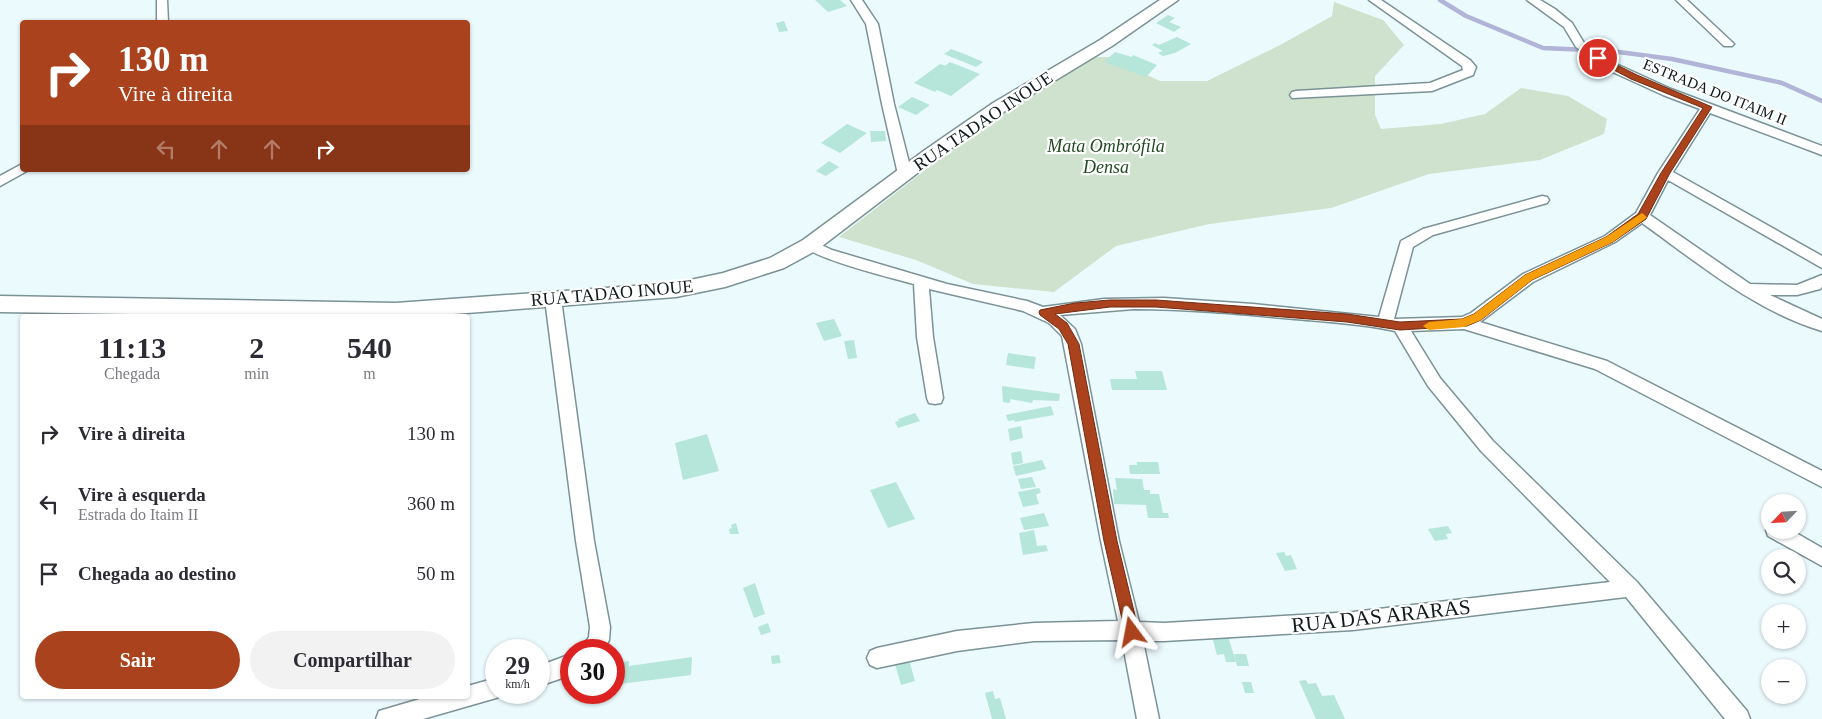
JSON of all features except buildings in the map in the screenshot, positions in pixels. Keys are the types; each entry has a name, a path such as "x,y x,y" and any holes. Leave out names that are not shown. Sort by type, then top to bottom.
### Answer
{"street":[{"path":"162,0 163,20"},
{"path":"856,0 872,24 904,174"},
{"path":"1296,95 1432,87 1469,72 1470,67 1466,62 1374,0"},
{"name":"ESTRADA DO ITAIM II","path":"1532,0 1551,11 1568,25 1585,49 1634,77 1822,151"},
{"path":"1681,0 1728,44"},
{"name":"RUA TADAO INOUE","path":"0,304 387,311 676,290 725,280 777,263 810,246 904,174 999,107 1106,43 1164,2"},
{"path":"1464,323 1477,317 1528,278 1610,239 1642,216 1665,173 1708,107"},
{"path":"0,182 20,169"},
{"path":"1665,173 1822,262"},
{"path":"1542,200 1428,232 1406,244 1393,324 1434,382 1487,446 1630,588 1738,719"},
{"path":"1642,216 1747,289 1781,307 1822,325"},
{"path":"810,246 921,282 966,294 1027,306 1044,312 1063,326 1073,344 1110,541 1132,632 1148,719"},
{"path":"1747,289 1798,290 1822,280"},
{"path":"921,282 925,338 934,398"},
{"path":"553,299 585,541 600,627 599,639"},
{"path":"1044,312 1075,306 1110,303 1156,304 1250,309 1393,324 1464,323 1567,353 1601,366 1822,480"},
{"path":"1790,539 1822,558"},
{"name":"RUA DAS ARARAS","path":"877,658 957,641 1034,632 1095,630 1164,632 1353,621 1630,588"},
{"path":"470,695 485,691"},
{"path":"387,719 457,699"}],"green space":[{"name":"Mata Ombrófila Densa","path":"1334,2 1383,20 1404,45 1375,76 1375,115 1381,129 1441,124 1485,114 1521,88 1568,96 1607,119 1604,134 1540,160 1429,174 1331,208 1209,224 1116,246 1054,292 973,284 916,260 839,237 1028,90 1055,81 1086,57 1109,57 1160,81 1207,81 1282,44 1332,16"}],"waterway":[{"path":"1440,0 1466,16 1543,48 1611,51 1672,59 1782,83 1822,101"}],"slow traffic":[{"path":"1429,326 1464,323 1477,317 1528,278 1610,239 1642,217"}],"route":[{"path":"1132,632 1110,541 1073,344 1069,333 1063,326 1044,312 1075,306 1110,303 1156,304 1250,309 1347,318 1400,326 1464,323 1477,317 1528,278 1610,239 1642,216 1665,173 1708,107 1634,77 1598,58"}]}
